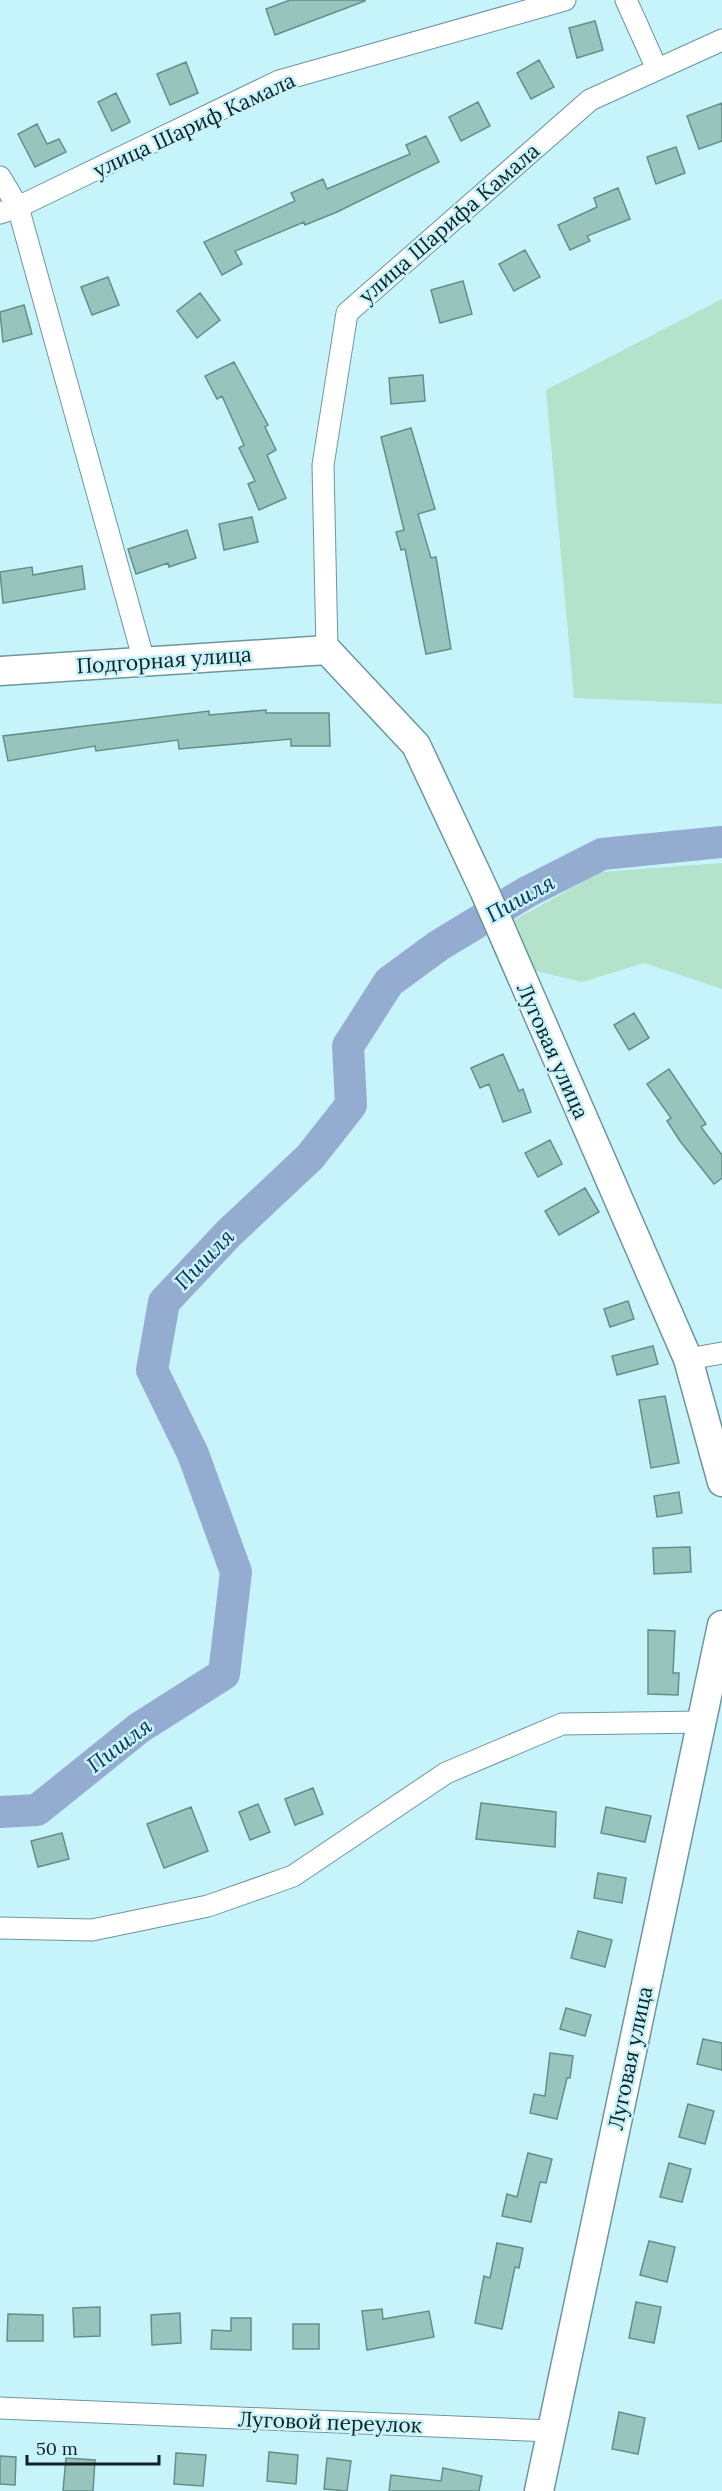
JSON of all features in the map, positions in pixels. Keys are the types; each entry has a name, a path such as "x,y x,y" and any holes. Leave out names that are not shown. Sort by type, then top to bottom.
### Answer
{"street":[{"name":"улица Шариф Камала","path":"9,210 279,81 565,0"},
{"path":"626,0 657,69"},
{"name":"улица Шарифа Камала","path":"327,650 323,465 347,313 590,100 722,40"},
{"path":"0,177 144,661"},
{"name":"Подгорная улица","path":"0,671 327,650"},
{"name":"Луговая улица","path":"327,650 416,745 484,890 688,1359 722,1482"},
{"path":"688,1359 722,1353"},
{"name":"Луговая улица","path":"539,2491 722,1625"},
{"path":"0,1928 93,1930 208,1906 293,1876 446,1773 562,1724 702,1722"},
{"name":"Луговой переулок","path":"0,2408 551,2431"}],"green space":[{"path":"722,299 722,704 574,698 546,390"},
{"path":"722,863 722,989 644,963 582,982 527,969 500,928 601,872"}],"building":[{"path":"290,0 365,1 275,35 266,9"},
{"path":"595,21 603,50 577,58 569,28"},
{"path":"539,60 554,87 531,99 517,73"},
{"path":"186,62 198,93 170,105 157,74"},
{"path":"116,93 130,122 112,131 98,102"},
{"path":"478,102 490,126 461,141 449,117"},
{"path":"722,103 722,141 699,149 687,116"},
{"path":"37,124 47,144 59,139 66,152 35,167 18,134"},
{"path":"426,136 439,162 337,212 305,225 304,222 235,251 242,264 222,275 204,242 295,201 291,193 323,179 327,189 410,154 406,145"},
{"path":"676,147 685,173 656,184 647,157"},
{"path":"618,188 630,219 587,236 590,241 570,250 558,225 597,207 594,198"},
{"path":"525,250 540,277 514,291 499,264"},
{"path":"108,277 119,305 92,315 81,287"},
{"path":"463,281 472,314 440,323 431,290"},
{"path":"200,293 220,320 197,338 177,311"},
{"path":"24,305 32,334 3,342 0,312"},
{"path":"234,362 268,425 265,427 276,450 267,455 286,498 259,510 248,484 255,481 239,448 244,445 222,396 217,399 205,376"},
{"path":"423,375 425,401 391,404 389,378"},
{"path":"411,428 435,509 418,514 431,558 436,557 451,649 426,654 405,549 401,550 396,532 404,530 381,437"},
{"path":"252,517 258,542 224,550 219,524"},
{"path":"187,530 196,558 169,567 168,563 136,574 128,549"},
{"path":"82,566 85,589 3,603 0,572 32,567 33,575"},
{"path":"266,710 266,713 329,713 330,746 291,746 291,739 179,749 178,740 96,751 95,746 8,761 3,736 209,711 209,715"},
{"path":"634,1013 649,1038 629,1050 614,1025"},
{"path":"503,1054 519,1091 523,1089 531,1112 503,1122 489,1084 480,1088 471,1068"},
{"path":"669,1069 706,1124 701,1127 722,1155 722,1178 714,1184 680,1141 667,1121 671,1118 647,1084"},
{"path":"550,1140 562,1164 538,1177 525,1153"},
{"path":"585,1188 599,1212 559,1235 545,1211"},
{"path":"628,1301 634,1319 610,1327 604,1309"},
{"path":"653,1346 658,1364 617,1375 612,1356"},
{"path":"665,1396 679,1463 651,1468 639,1400"},
{"path":"679,1492 682,1513 657,1517 654,1496"},
{"path":"690,1547 691,1572 654,1574 653,1548"},
{"path":"648,1630 675,1631 673,1673 679,1673 678,1695 648,1694"},
{"path":"313,1788 323,1814 295,1825 285,1799"},
{"path":"481,1803 556,1812 555,1847 476,1839"},
{"path":"258,1804 270,1832 250,1840 239,1812"},
{"path":"191,1807 208,1851 164,1868 147,1824"},
{"path":"606,1807 651,1816 645,1842 601,1833"},
{"path":"62,1833 69,1859 38,1867 31,1841"},
{"path":"598,1873 626,1878 622,1903 594,1898"},
{"path":"578,1931 612,1940 605,1967 571,1958"},
{"path":"566,2008 591,2015 585,2036 560,2029"},
{"path":"703,2039 722,2043 722,2070 697,2064"},
{"path":"550,2053 573,2056 570,2078 567,2078 557,2119 530,2113 534,2094 545,2096"},
{"path":"688,2104 714,2111 705,2144 679,2137"},
{"path":"528,2153 552,2159 546,2183 540,2182 531,2222 502,2216 507,2194 517,2197"},
{"path":"669,2163 691,2169 682,2202 660,2197"},
{"path":"649,2241 675,2247 667,2282 640,2275"},
{"path":"497,2243 523,2248 519,2268 515,2267 502,2329 475,2323 484,2276 490,2278"},
{"path":"636,2302 661,2307 654,2343 629,2338"},
{"path":"100,2307 100,2336 74,2337 73,2308"},
{"path":"382,2309 383,2319 429,2311 434,2337 367,2350 362,2311"},
{"path":"180,2313 181,2343 152,2345 151,2315"},
{"path":"8,2314 43,2315 43,2341 7,2341"},
{"path":"231,2318 251,2318 251,2350 211,2349 212,2330 231,2331"},
{"path":"293,2324 319,2324 319,2349 293,2349"},
{"path":"619,2412 645,2418 638,2454 612,2449"},
{"path":"269,2452 298,2455 296,2484 267,2481"},
{"path":"176,2453 206,2455 203,2486 174,2484"},
{"path":"0,2456 16,2457 15,2485 0,2484"},
{"path":"66,2458 95,2460 93,2491 63,2491"},
{"path":"327,2458 351,2461 347,2491 324,2489"},
{"path":"443,2468 482,2476 479,2491 389,2491 391,2475 441,2481"}],"waterway":[{"name":"Пишля","path":"0,1812 37,1810 139,1728 224,1674 236,1572 193,1454 152,1370 164,1302 228,1234 310,1157 351,1105 348,1046 389,982 438,946 527,892 602,854 722,842"}]}
